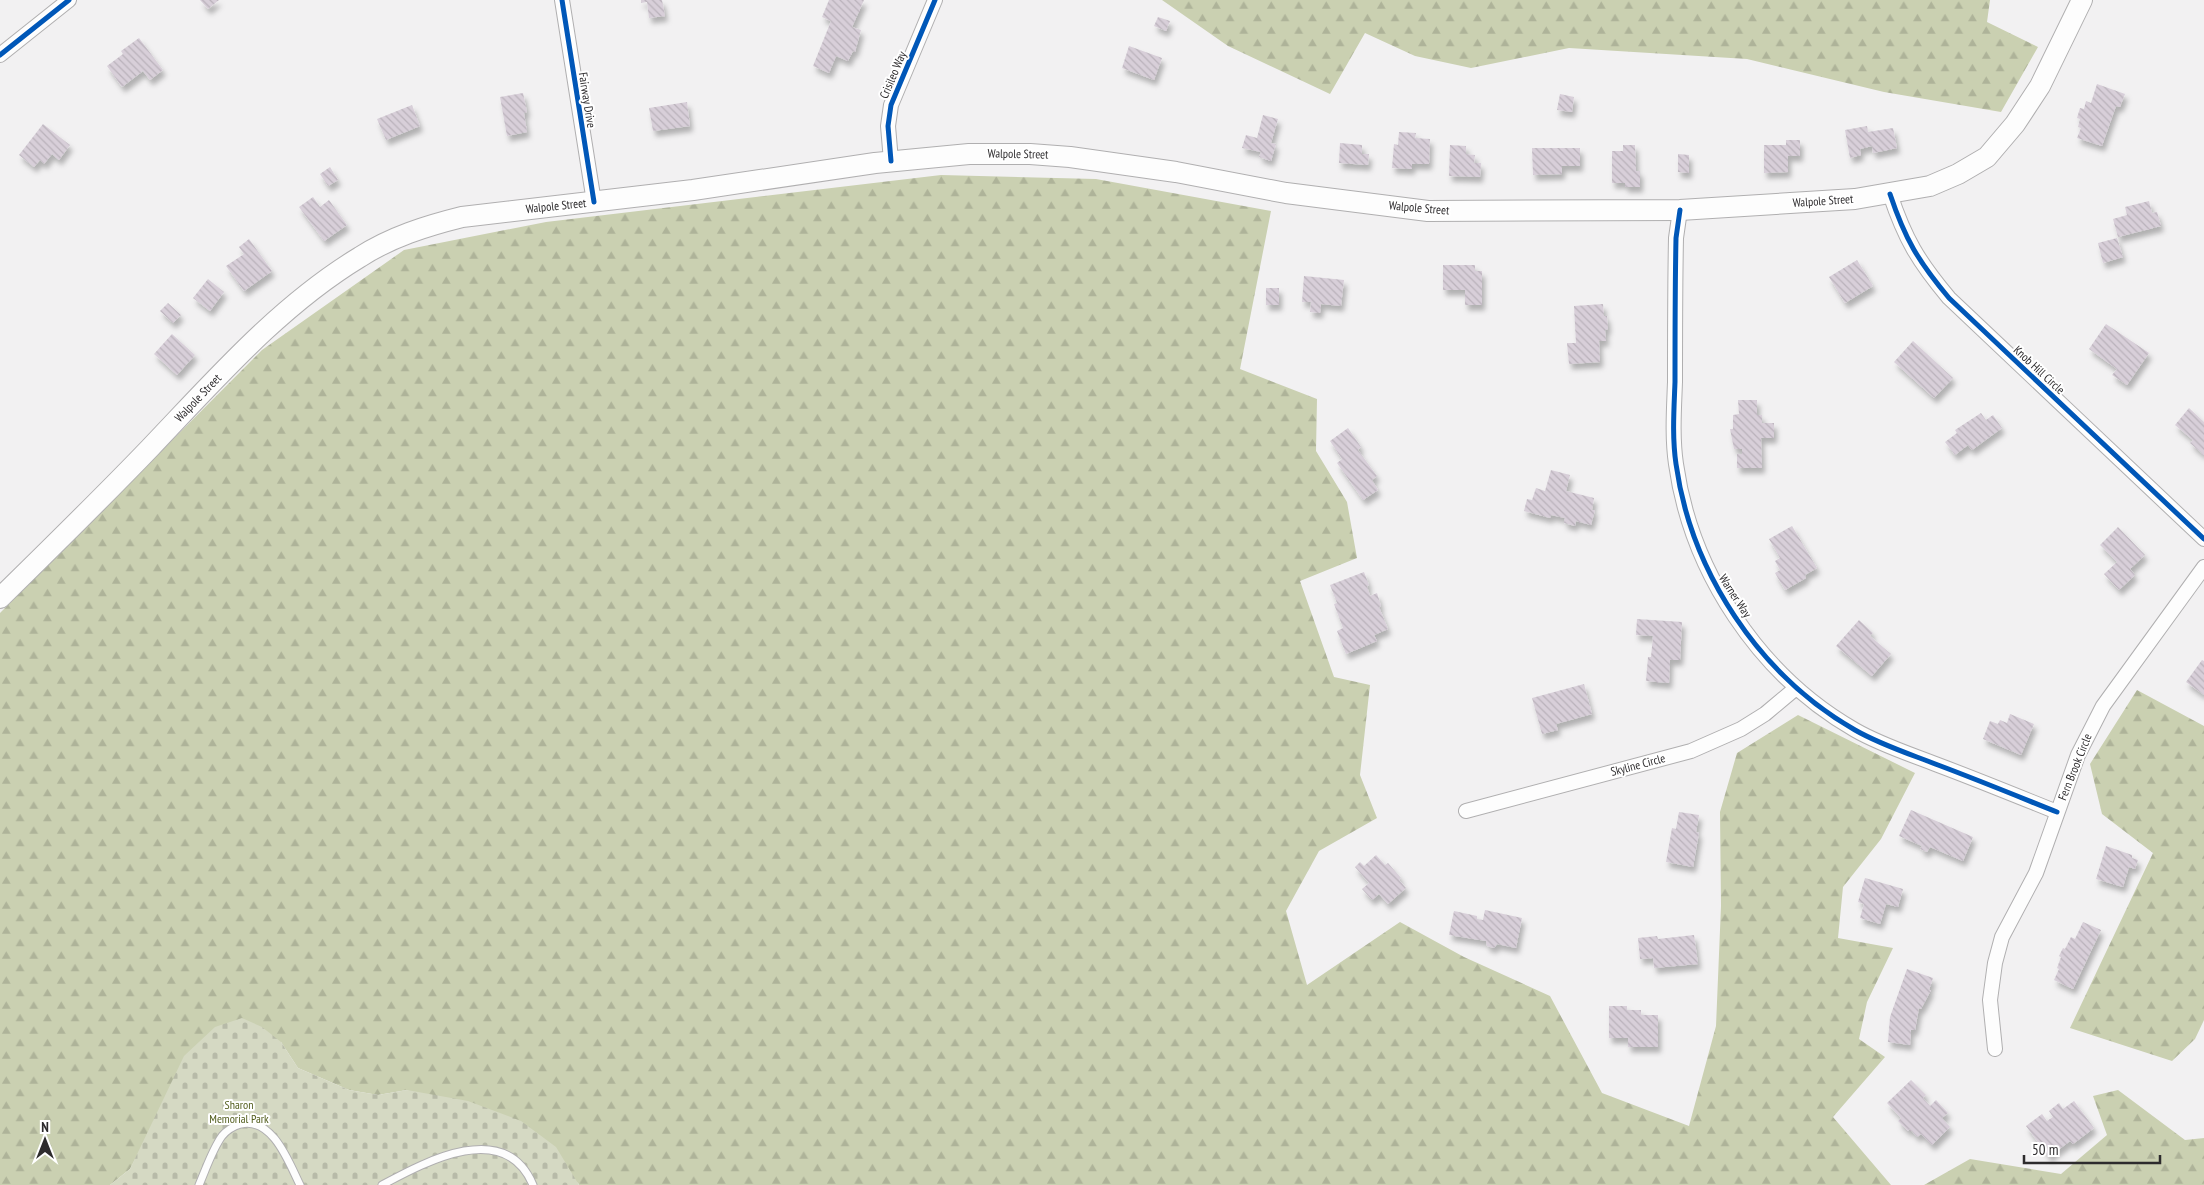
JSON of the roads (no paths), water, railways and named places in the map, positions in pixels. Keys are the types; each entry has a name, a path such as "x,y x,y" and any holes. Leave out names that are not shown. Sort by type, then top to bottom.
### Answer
{"main road":[{"name":"Walpole Street","path":"0,598 102,498 271,326 329,277 360,256 426,226 462,217 693,190 891,161 969,154 1030,154 1070,157 1176,172 1286,193 1428,211 1680,210 1855,200 1930,186 1958,174 1987,157 2015,124 2040,86 2082,0"}],"street":[{"path":"0,55 69,0"},
{"name":"Fairway Drive","path":"562,0 594,202"},
{"name":"Crisileo Way","path":"891,161 888,126 891,105 935,0"},
{"name":"Knob Hill Circle","path":"1890,194 1913,251 1926,271 1949,298 2204,539"},
{"name":"Warner Way","path":"1680,210 1676,238 1674,447 1681,494 1690,528 1711,576 1753,643 1775,668 1796,688 1855,730 1892,747 2057,812"},
{"name":"Fern Brook Circle","path":"1995,1049 1990,1000 1995,963 2002,937 2036,873 2078,755 2103,706 2204,566"},
{"name":"Skyline Circle","path":"1466,810 1691,751 1741,729 1765,714 1796,688"}],"lane":[{"path":"199,1185 222,1137 234,1127 247,1123 259,1125 279,1144 300,1185"},
{"path":"382,1185 414,1168 441,1157 468,1149 481,1148 496,1151 521,1166 533,1185"}],"park label":[{"name":"Sharon Memorial Park","path":"239,1112"}]}
